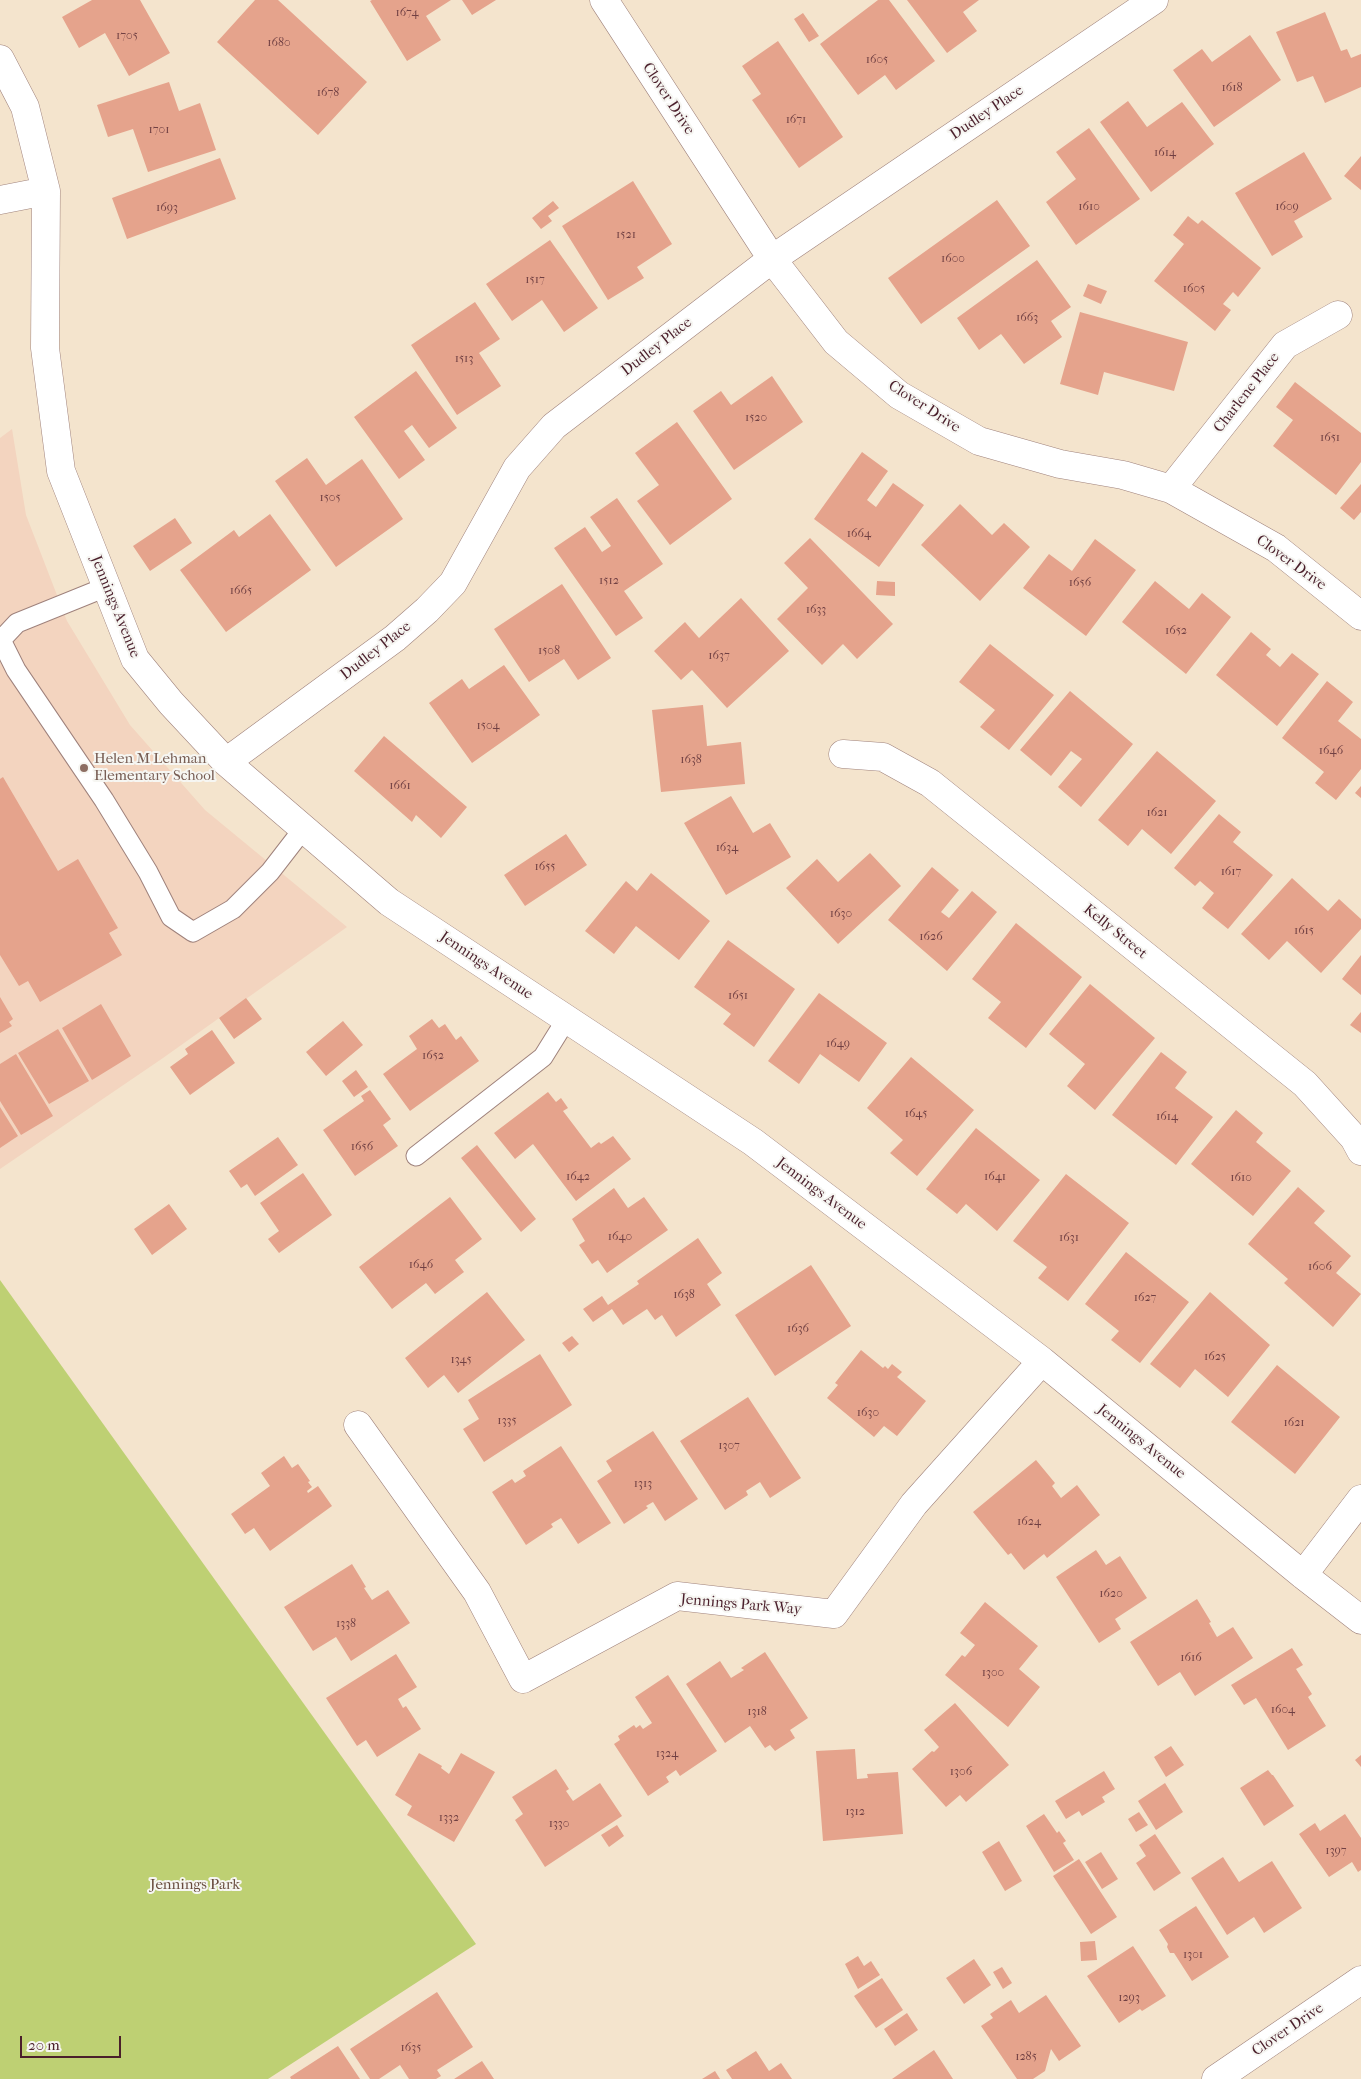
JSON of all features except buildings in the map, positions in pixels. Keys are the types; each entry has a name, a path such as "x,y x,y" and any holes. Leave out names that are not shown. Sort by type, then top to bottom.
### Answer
{"street":[{"name":"Clover Drive","path":"604,0 772,259 836,342 899,395 979,441 1060,464 1123,475 1171,489 1276,548 1361,616"},
{"name":"Dudley Place","path":"226,762 395,638 427,610 453,583 518,468 554,426 772,259 1154,0"},
{"name":"Jennings Avenue","path":"0,59 25,107 46,191 45,348 61,471 135,659 170,704 226,762 389,902 754,1142 1042,1361 1303,1575 1361,1620"},
{"path":"0,200 46,191"},
{"name":"Charlene Place","path":"1171,489 1285,345 1338,314"},
{"name":"Kelly Street","path":"843,754 883,757 930,783 1305,1084 1354,1138 1361,1150"},
{"name":"Jennings Park Way","path":"358,1425 477,1592 524,1680 678,1596 834,1614 914,1504 1042,1361"},
{"path":"1303,1575 1361,1499"},
{"name":"Clover Drive","path":"1216,2079 1361,1980"}],"lane":[{"path":"106,587 17,623 1,640 16,670 104,800 134,848 171,917 193,932 233,909 270,872 304,828"},
{"path":"416,1156 543,1056 566,1020"}],"shaded area":[{"name":"Helen M Lehman Elementary School","path":"12,429 26,515 67,621 130,725 205,810 347,927 163,1058 0,1169 0,438"}],"green space":[{"name":"Jennings Park","path":"0,1280 476,1944 268,2079 0,2079"}],"place":[{"name":"Helen M Lehman Elementary School","path":"84,768"}]}
